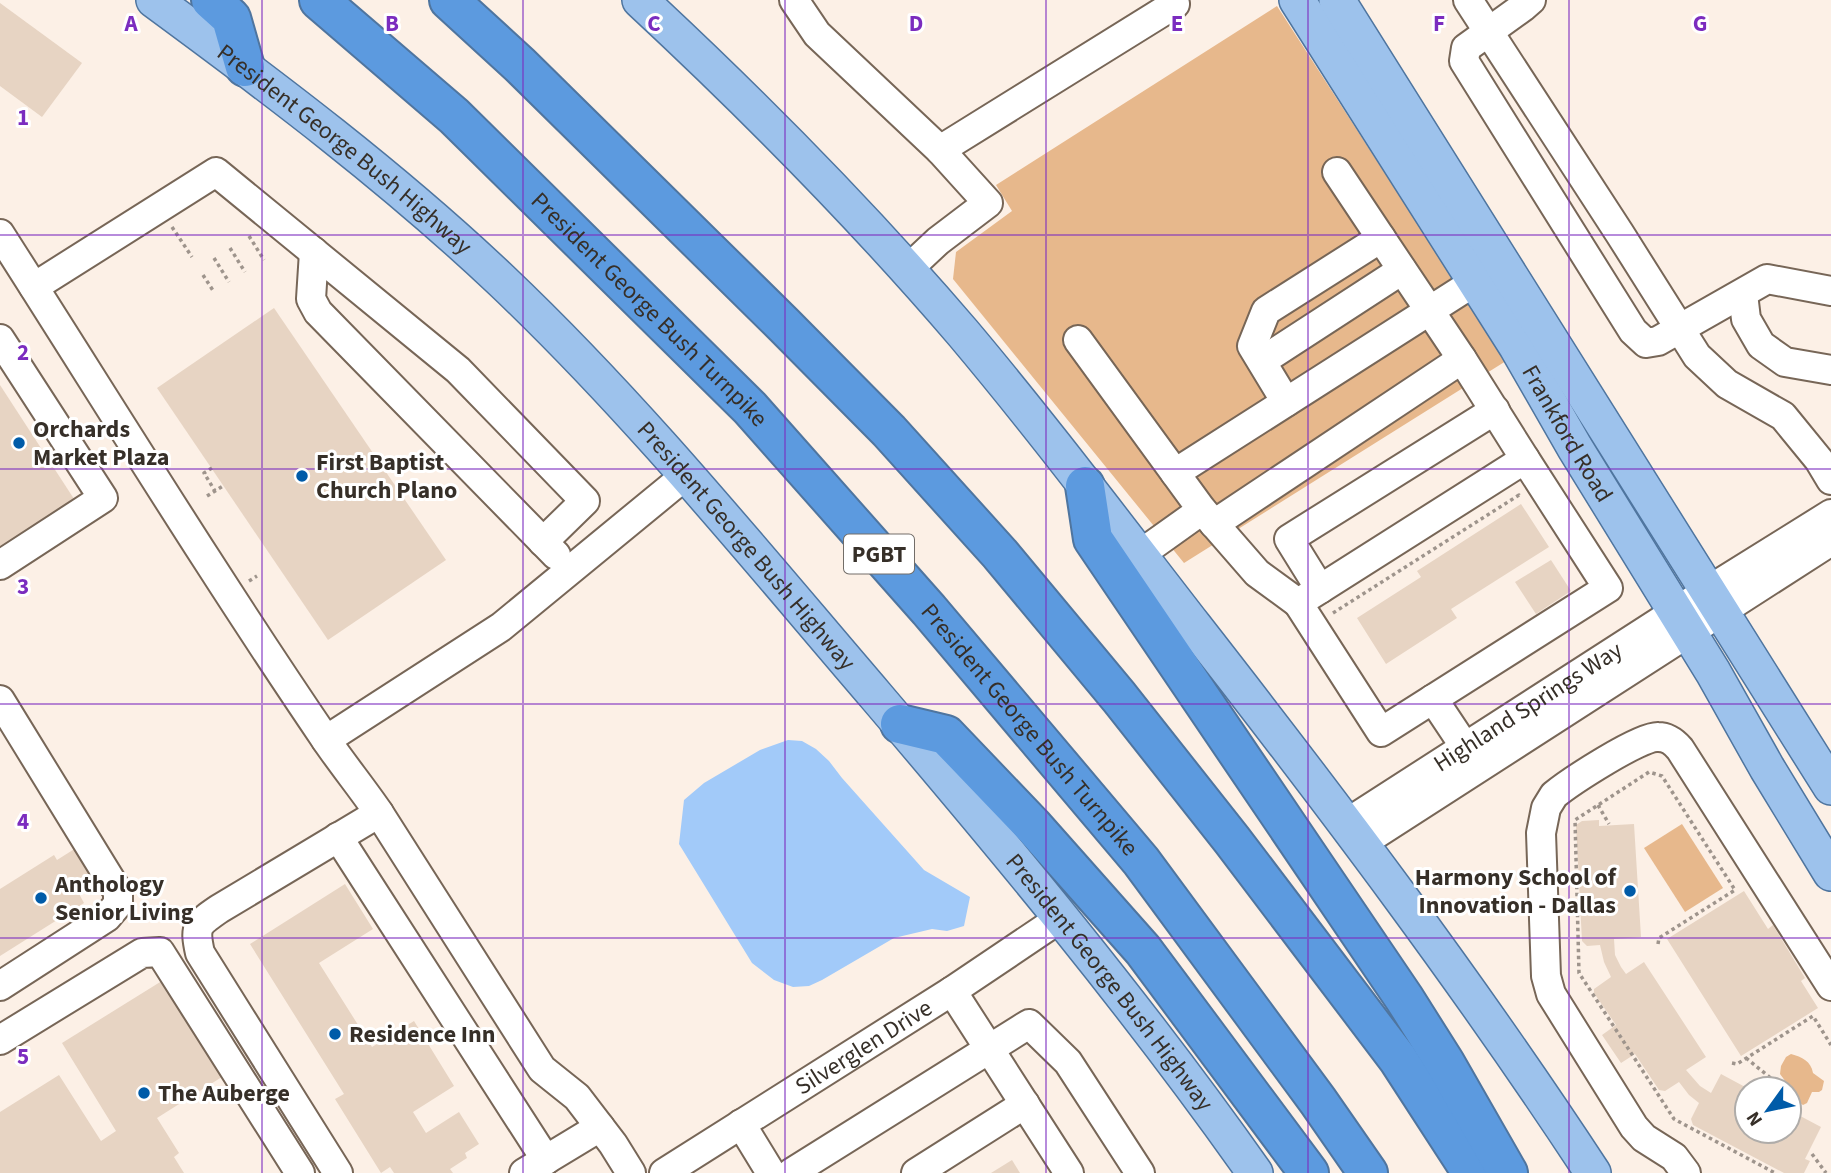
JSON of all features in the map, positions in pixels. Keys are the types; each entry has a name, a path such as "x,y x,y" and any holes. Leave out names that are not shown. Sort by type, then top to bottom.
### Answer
{"highway":[{"path":"212,0 231,18 245,67"},
{"name":"President George Bush Turnpike","path":"319,0 454,116 759,418 929,610 1141,861 1368,1173"},
{"path":"449,0 520,65 784,325 889,431 1000,554 1119,697 1241,851 1398,1059 1472,1173"},
{"path":"1085,486 1093,539 1404,998 1508,1173"},
{"path":"900,724 946,735 1033,826 1143,950 1309,1173"}],"main road":[{"name":"President George Bush Highway","path":"154,0 336,136 384,176 500,279 599,378 900,724 1062,917 1156,1038 1255,1173"},
{"path":"640,0 768,121 907,270 992,369 1354,833 1491,1023 1593,1173"},
{"name":"Frankford Road","path":"1297,0 1517,346 1574,448 1719,681 1766,768 1831,873"},
{"name":"Frankford Road","path":"1337,0 1831,787"}],"street":[{"path":"780,0 940,150 988,203 938,241 907,270"},
{"path":"794,0 817,34"},
{"path":"940,150 1174,4 1172,0"},
{"path":"1468,0 1697,356 1727,384 1783,416 1819,460 1831,480"},
{"path":"1531,0 1465,47 1464,61 1633,331 1646,343 1658,341 1767,279 1831,291"},
{"path":"34,288 216,172 457,370 585,501 543,542"},
{"path":"1337,172 1462,359 1495,410 1608,588 1381,732 1309,596 1289,539 1495,410"},
{"path":"0,234 229,594 326,740 379,813 542,1069 577,1097 613,1144 631,1173"},
{"path":"1286,402 1252,346 1266,311 1381,238"},
{"path":"314,253 311,299 318,313 571,570"},
{"path":"1262,361 1402,270"},
{"path":"1175,474 1476,281"},
{"path":"1743,294 1746,319 1761,345 1785,362 1831,370"},
{"path":"0,339 103,498 0,565"},
{"path":"1078,340 1208,517 1257,573 1309,596"},
{"path":"1139,555 1208,517 1462,359"},
{"path":"1309,596 1525,458"},
{"path":"326,740 500,627 686,475"},
{"path":"1715,601 1831,514"},
{"path":"1715,601 1758,587 1831,541"},
{"path":"1758,587 1796,585 1831,563"},
{"name":"Highland Springs Way","path":"1354,833 1715,601"},
{"path":"1433,699 1472,758"},
{"path":"0,700 118,892 118,904 107,917 0,986"},
{"path":"1710,1173 1644,1138 1634,1127 1551,994 1546,976 1541,834 1546,808 1554,795 1639,742 1657,736 1670,739 1680,749 1831,986"},
{"path":"338,1173 200,953 196,933 202,921 219,909 379,813"},
{"path":"338,837 535,1166 600,1126"},
{"name":"Silverglen Drive","path":"664,1173 1062,917"},
{"path":"0,1040 142,953 160,952 300,1173"},
{"path":"952,990 1069,1173"},
{"path":"791,1173 1029,1024 1068,1062 1140,1173"},
{"path":"916,1173 1025,1104"},
{"path":"741,1124 771,1173"},
{"path":"1668,1152 1686,1173"}],"path":[{"path":"176,233 192,257"},
{"path":"249,236 264,260"},
{"path":"230,248 246,272"},
{"path":"214,258 229,282"},
{"path":"203,275 214,292"},
{"path":"212,468 204,474 215,491"},
{"path":"207,496 223,486"},
{"path":"1322,620 1519,495 1526,506"},
{"path":"1658,944 1659,938 1735,890 1662,776 1649,772 1575,820 1579,973 1674,1119 1776,1173"},
{"path":"1598,806 1609,824"},
{"path":"1732,1063 1737,1064 1813,1016 1831,1045"},
{"path":"1746,1058 1767,1075"},
{"path":"1812,1154 1828,1172"}],"shaded area":[{"path":"1277,6 1506,361 1184,563 953,279 956,252 1012,211 996,185"},
{"path":"1682,824 1723,888 1685,912 1644,848"},
{"path":"1791,1054 1805,1060 1813,1073 1824,1081 1822,1090 1812,1092 1807,1103 1803,1105 1803,1075 1780,1074 1786,1057"}],"water":[{"path":"788,740 802,741 816,749 924,870 970,897 964,926 947,931 932,929 894,938 809,986 793,987 774,980 752,963 679,844 684,800 704,783 760,750"}],"building":[{"path":"0,3 82,63 42,117 0,86"},
{"name":"First Baptist Church Plano","path":"274,308 446,560 328,640 157,388"},
{"name":"Orchards Market Plaza","path":"0,385 76,502 0,551"},
{"path":"1521,504 1549,547 1451,609 1457,618 1386,664 1357,618 1421,577 1417,571"},
{"path":"1551,560 1571,591 1536,614 1515,582"},
{"path":"1599,820 1599,826 1634,824 1641,937 1614,939 1615,955 1626,974 1644,962 1706,1057 1686,1070 1700,1086 1711,1093 1721,1074 1733,1080 1733,1145 1803,1145 1803,1117 1821,1127 1805,1159 1810,1161 1804,1173 1784,1173 1693,1125 1691,1119 1699,1103 1679,1082 1665,1091 1659,1090 1635,1054 1621,1063 1602,1035 1616,1025 1594,993 1594,989 1611,977 1600,945 1587,946 1582,941 1576,825 1582,821"},
{"name":"Anthology Senior Living","path":"76,848 96,881 78,892 84,903 0,956 0,889 54,855 57,860"},
{"name":"Residence Inn","path":"345,884 373,929 319,963 372,1047 414,1021 454,1086 413,1112 426,1133 459,1112 479,1144 465,1153 467,1158 450,1169 453,1173 394,1173 390,1167 381,1173 335,1099 344,1094 250,944"},
{"path":"1744,891 1768,929 1773,925 1805,978 1801,981 1818,1008 1741,1056 1667,939"},
{"name":"The Auberge","path":"165,979 225,1075 157,1118 179,1153 174,1157 184,1173 0,1173 0,1112 59,1075 101,1141 116,1131 62,1043"},
{"path":"1012,1160 1020,1173 991,1173"}],"place":[{"name":"Orchards Market Plaza","path":"19,443"},
{"name":"First Baptist Church Plano","path":"302,476"},
{"name":"Harmony School of Innovation - Dallas","path":"1630,891"},
{"name":"Anthology Senior Living","path":"41,898"},
{"name":"Residence Inn","path":"335,1034"},
{"name":"The Auberge","path":"144,1093"}]}
